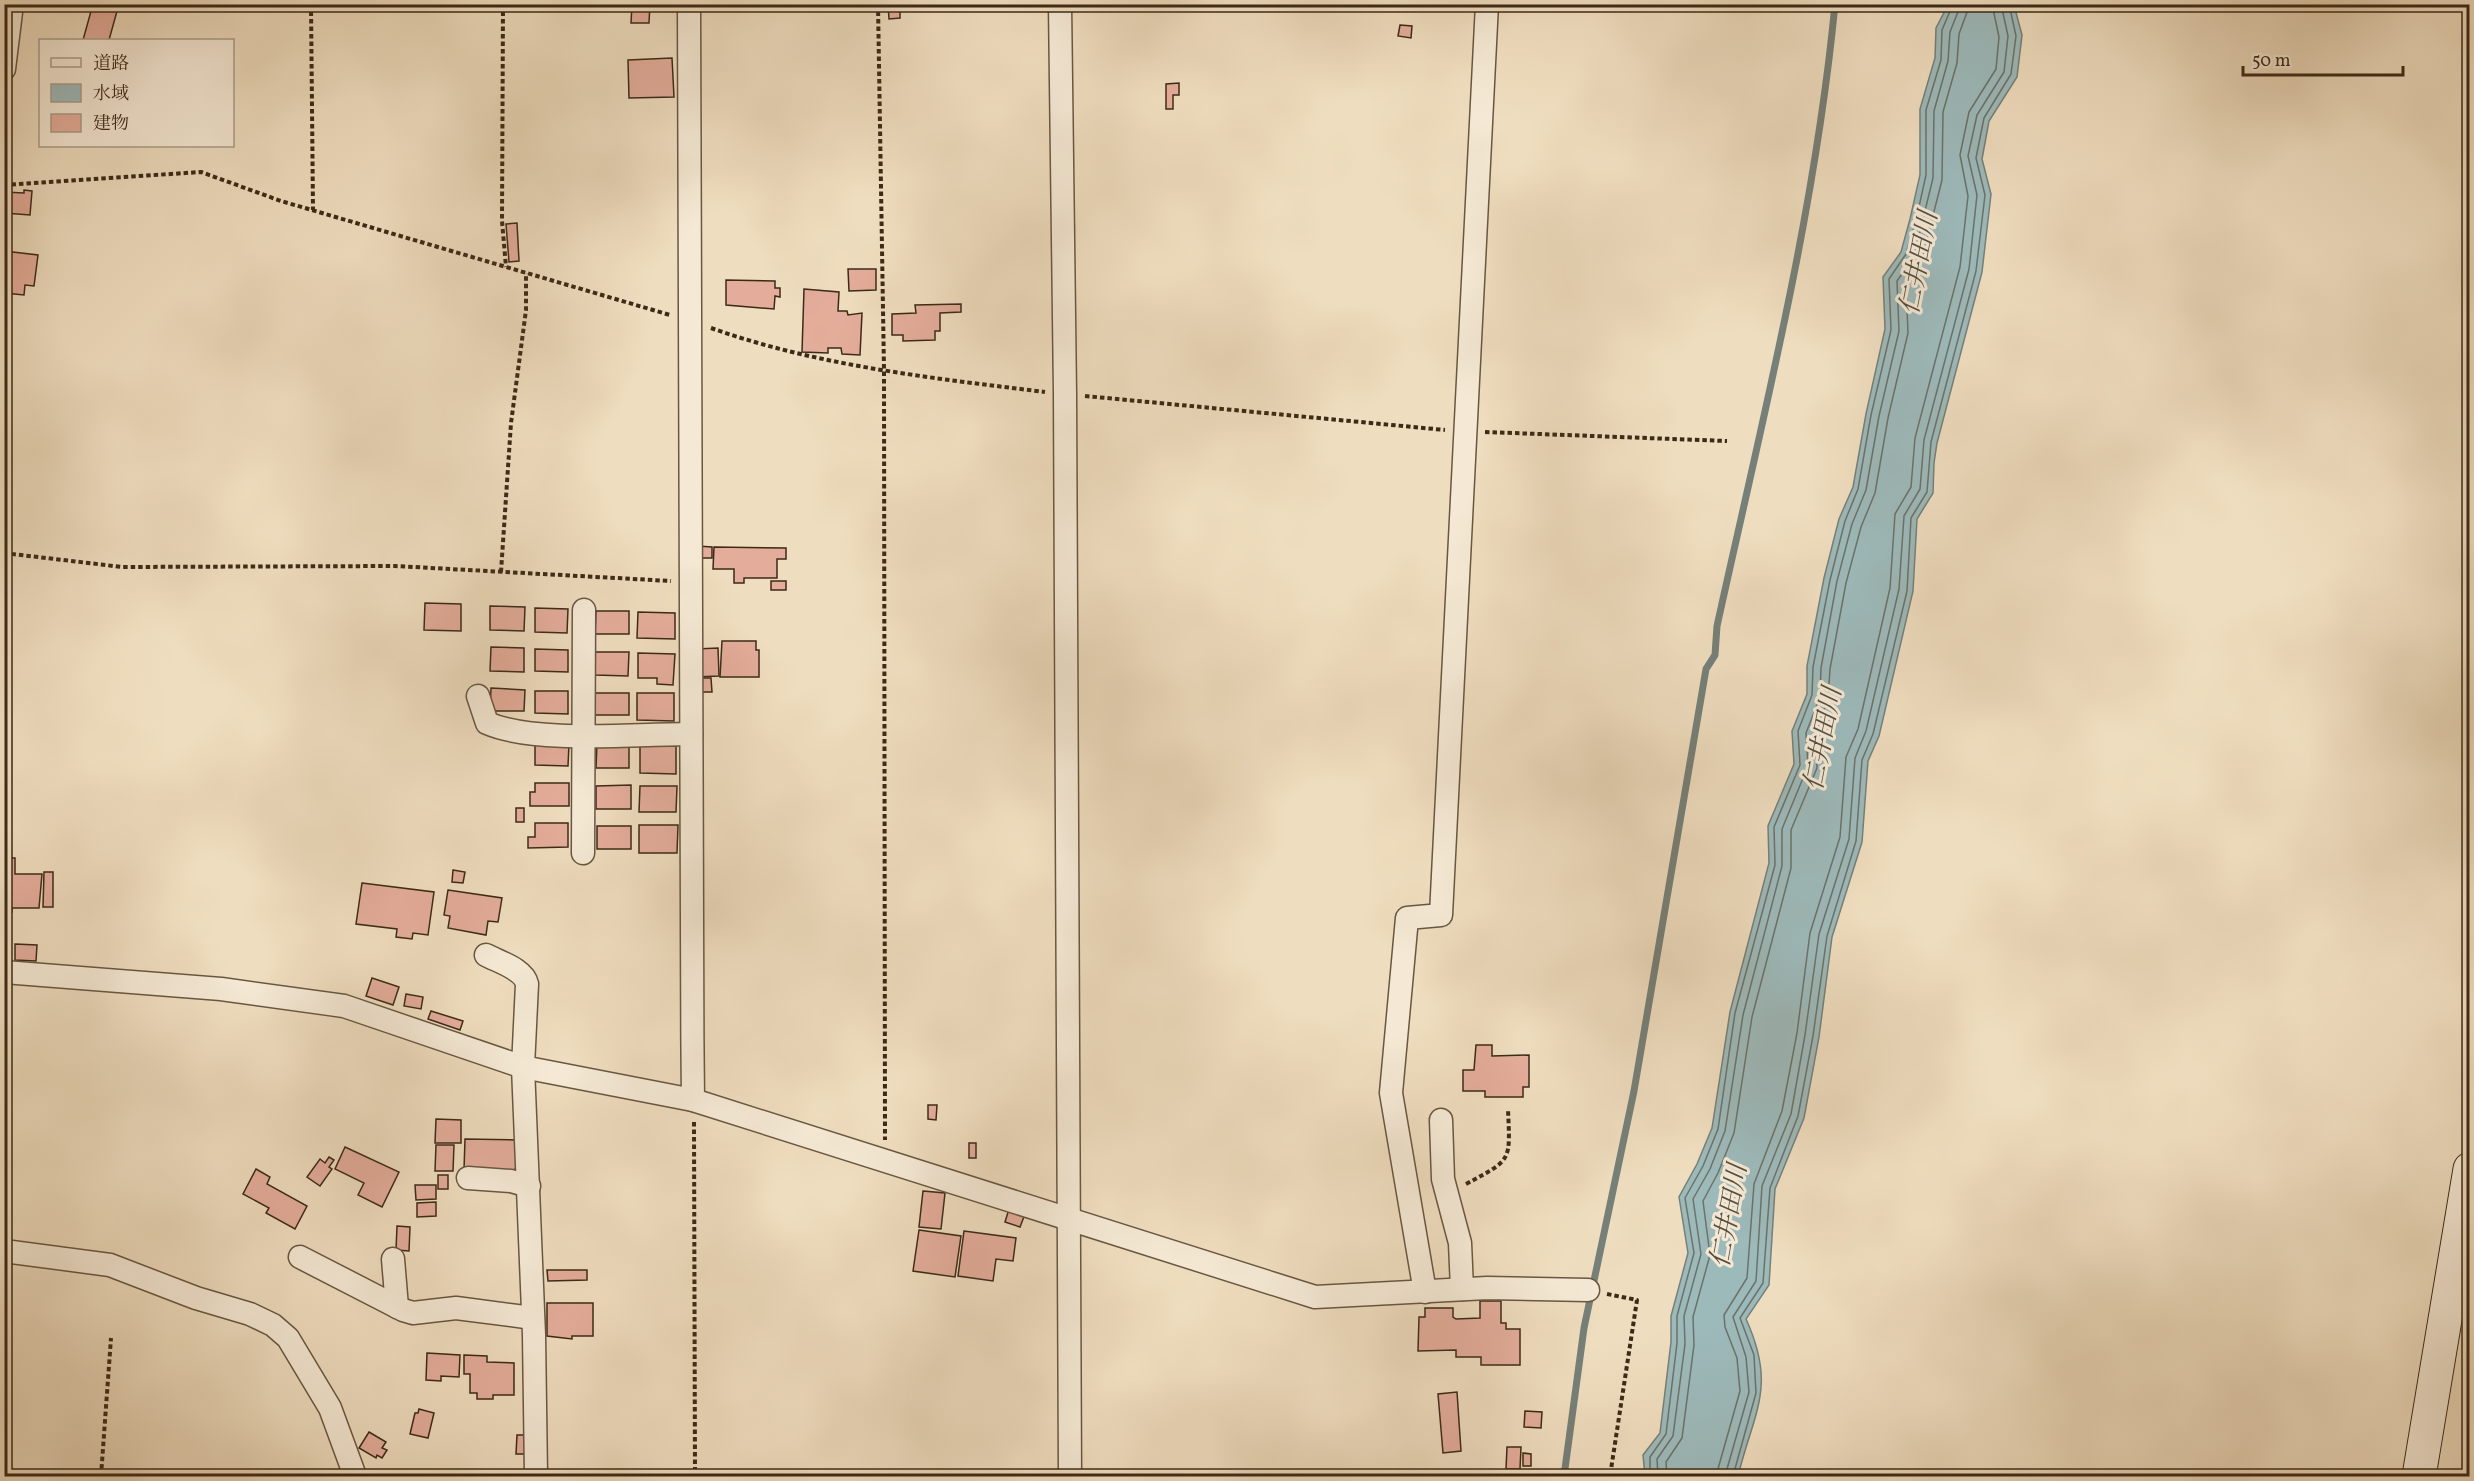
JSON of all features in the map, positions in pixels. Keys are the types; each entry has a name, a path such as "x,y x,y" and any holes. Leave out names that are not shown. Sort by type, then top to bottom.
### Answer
{"main road":[{"path":"2419,1476 2469,1169"}],"street":[{"path":"4,69 12,4"},
{"path":"689,4 692,321 693,1100"},
{"path":"1060,4 1065,394 1070,1476"},
{"path":"1425,1292 1392,1093 1407,918 1441,915 1467,432 1486,4"},
{"path":"583,853 584,610"},
{"path":"478,696 487,723 514,732 691,734"},
{"path":"486,955 526,978 523,1067 529,1186 536,1476"},
{"path":"4,972 221,989 344,1006 523,1067 693,1100 885,1159 1315,1298 1462,1289 1597,1292"},
{"path":"1441,1120 1443,1179 1460,1243 1462,1289"},
{"path":"468,1178 511,1181 529,1186"},
{"path":"4,1251 110,1265 196,1298 250,1314 273,1325 288,1338 330,1407 355,1476"},
{"path":"300,1257 397,1307 413,1312 456,1308 533,1318"},
{"path":"393,1259 397,1307"}],"path":[{"path":"311,4 313,210"},
{"path":"503,4 502,221 506,267"},
{"path":"878,4 884,370 885,1159"},
{"path":"4,185 201,172 313,210 692,321 768,347 812,358 884,370 1065,394 1467,432 1727,441"},
{"path":"501,572 511,423 526,310 526,273"},
{"path":"4,553 122,567 395,566 691,582"},
{"path":"693,1100 694,1476"},
{"path":"1447,1194 1501,1166 1510,1149 1508,1109"},
{"path":"1597,1292 1637,1300 1610,1476"},
{"path":"101,1476 111,1338"}],"water":[{"name":"仁井田川","path":"1948,5 2014,5 2022,35 2017,77 1989,121 1982,159 1991,194 1982,272 1937,443 1933,493 1917,519 1913,591 1879,736 1868,761 1862,842 1832,937 1819,1037 1804,1118 1775,1189 1769,1285 1746,1319 1760,1363 1760,1399 1738,1476 1645,1476 1643,1455 1660,1433 1671,1342 1671,1316 1688,1253 1679,1197 1697,1164 1712,1128 1730,1012 1769,863 1768,826 1794,764 1792,731 1807,694 1807,666 1824,578 1839,519 1853,487 1885,329 1883,277 1901,252 1910,219 1920,175 1920,109 1935,58 1936,28"}],"building":[{"path":"93,4 119,4 109,39 83,39"},
{"path":"632,4 650,4 649,23 631,23"},
{"path":"888,4 900,4 900,18 889,19"},
{"path":"1400,25 1412,26 1411,38 1398,36"},
{"path":"672,58 674,97 629,98 628,60"},
{"path":"1179,83 1179,95 1173,95 1173,109 1166,109 1166,84"},
{"path":"24,190 32,191 30,215 4,213 4,192 24,193"},
{"path":"517,223 519,261 509,262 506,224"},
{"path":"4,251 38,255 34,286 25,285 24,295 4,293"},
{"path":"848,269 876,269 876,290 849,291"},
{"path":"726,280 775,281 775,288 780,288 780,297 775,296 774,309 726,305"},
{"path":"804,289 839,292 838,311 847,311 848,315 862,313 860,355 842,354 841,348 828,348 828,353 802,352"},
{"path":"961,304 961,312 940,313 940,331 935,331 935,340 903,341 903,335 892,335 892,314 916,313 915,305"},
{"path":"697,546 712,547 712,558 697,558"},
{"path":"714,547 786,548 786,559 777,559 777,578 744,578 744,583 734,583 734,569 713,569"},
{"path":"771,581 786,581 786,590 771,590"},
{"path":"425,603 461,604 461,631 424,630"},
{"path":"490,606 525,607 524,631 490,630"},
{"path":"535,608 568,609 567,633 535,632"},
{"path":"596,611 629,611 629,634 595,634"},
{"path":"638,612 675,613 675,639 637,638"},
{"path":"722,641 756,641 756,650 759,650 759,677 720,677"},
{"path":"491,647 524,648 524,672 490,671"},
{"path":"718,648 719,676 696,677 696,649"},
{"path":"535,649 568,650 568,672 535,671"},
{"path":"595,652 629,652 628,676 595,675"},
{"path":"638,653 675,654 673,685 657,684 657,678 638,678"},
{"path":"698,678 711,678 712,692 698,692"},
{"path":"491,688 525,690 524,711 490,711"},
{"path":"535,691 568,691 568,714 535,713"},
{"path":"595,693 629,693 629,715 595,715"},
{"path":"637,693 674,693 674,721 637,720"},
{"path":"535,743 569,744 568,766 535,765"},
{"path":"597,743 629,744 629,768 596,768"},
{"path":"640,745 676,746 676,774 640,773"},
{"path":"535,783 569,783 569,806 530,806 530,792 535,792"},
{"path":"631,785 631,809 596,809 596,786"},
{"path":"640,786 677,786 676,812 639,812"},
{"path":"516,808 524,808 524,822 516,822"},
{"path":"535,823 568,823 568,847 528,848 528,837 535,837"},
{"path":"639,825 678,825 677,853 639,853"},
{"path":"597,826 631,826 631,849 597,849"},
{"path":"4,858 15,858 15,874 42,874 39,908 12,908 12,912 4,912"},
{"path":"453,870 465,872 463,883 452,882"},
{"path":"44,872 53,872 53,907 43,907"},
{"path":"362,883 434,892 428,935 413,933 412,939 396,937 397,929 356,924"},
{"path":"448,890 502,898 498,922 488,921 486,935 448,928 450,916 444,915"},
{"path":"15,944 37,945 36,961 15,960"},
{"path":"372,978 399,987 393,1005 366,996"},
{"path":"406,994 423,997 421,1009 404,1006"},
{"path":"431,1011 463,1021 460,1030 428,1019"},
{"path":"1476,1045 1492,1045 1492,1056 1529,1055 1529,1087 1523,1087 1523,1097 1485,1097 1485,1091 1463,1091 1463,1070 1474,1070"},
{"path":"928,1105 937,1105 936,1120 928,1119"},
{"path":"436,1119 461,1120 461,1143 435,1143"},
{"path":"465,1139 519,1140 518,1169 515,1169 515,1172 464,1170"},
{"path":"969,1143 976,1143 976,1158 969,1158"},
{"path":"436,1145 454,1145 453,1171 435,1171"},
{"path":"345,1147 399,1172 382,1207 358,1195 364,1183 335,1169"},
{"path":"329,1157 334,1160 329,1167 332,1169 320,1186 307,1177 320,1159 325,1163"},
{"path":"256,1169 270,1177 267,1184 307,1206 295,1229 266,1213 269,1208 243,1194"},
{"path":"438,1175 448,1175 448,1189 438,1189"},
{"path":"415,1185 436,1185 436,1199 416,1200"},
{"path":"923,1191 945,1193 941,1229 919,1227"},
{"path":"436,1202 436,1216 417,1217 417,1203"},
{"path":"1009,1209 1025,1214 1020,1227 1005,1222"},
{"path":"397,1226 410,1227 409,1251 396,1250"},
{"path":"919,1230 961,1236 955,1277 913,1271"},
{"path":"964,1231 1016,1238 1013,1261 996,1259 993,1281 958,1276"},
{"path":"547,1270 587,1270 587,1280 548,1281"},
{"path":"1480,1301 1501,1301 1501,1323 1506,1323 1506,1329 1520,1329 1520,1365 1481,1365 1481,1357 1456,1357 1456,1350 1418,1351 1419,1317 1425,1317 1425,1308 1453,1308 1453,1317 1456,1319 1480,1318"},
{"path":"547,1303 593,1303 593,1336 572,1336 572,1339 547,1336"},
{"path":"427,1353 460,1355 459,1377 441,1376 441,1381 426,1380"},
{"path":"464,1355 487,1356 487,1362 514,1363 514,1395 493,1395 493,1399 477,1399 477,1393 470,1393 470,1374 464,1374"},
{"path":"1457,1392 1461,1451 1443,1453 1438,1394"},
{"path":"419,1409 434,1413 428,1438 410,1434 415,1413 418,1413"},
{"path":"1525,1411 1542,1412 1541,1428 1524,1427"},
{"path":"369,1432 386,1442 382,1448 387,1450 382,1458 377,1455 376,1458 359,1448"},
{"path":"517,1435 531,1435 531,1454 516,1454"},
{"path":"1507,1447 1521,1447 1520,1469 1506,1469"},
{"path":"1523,1453 1531,1454 1531,1466 1523,1466"}],"waterway":[{"path":"1564,1476 1584,1328 1634,1091 1706,669 1715,655 1717,626 1801,239 1826,83 1835,4"}]}
